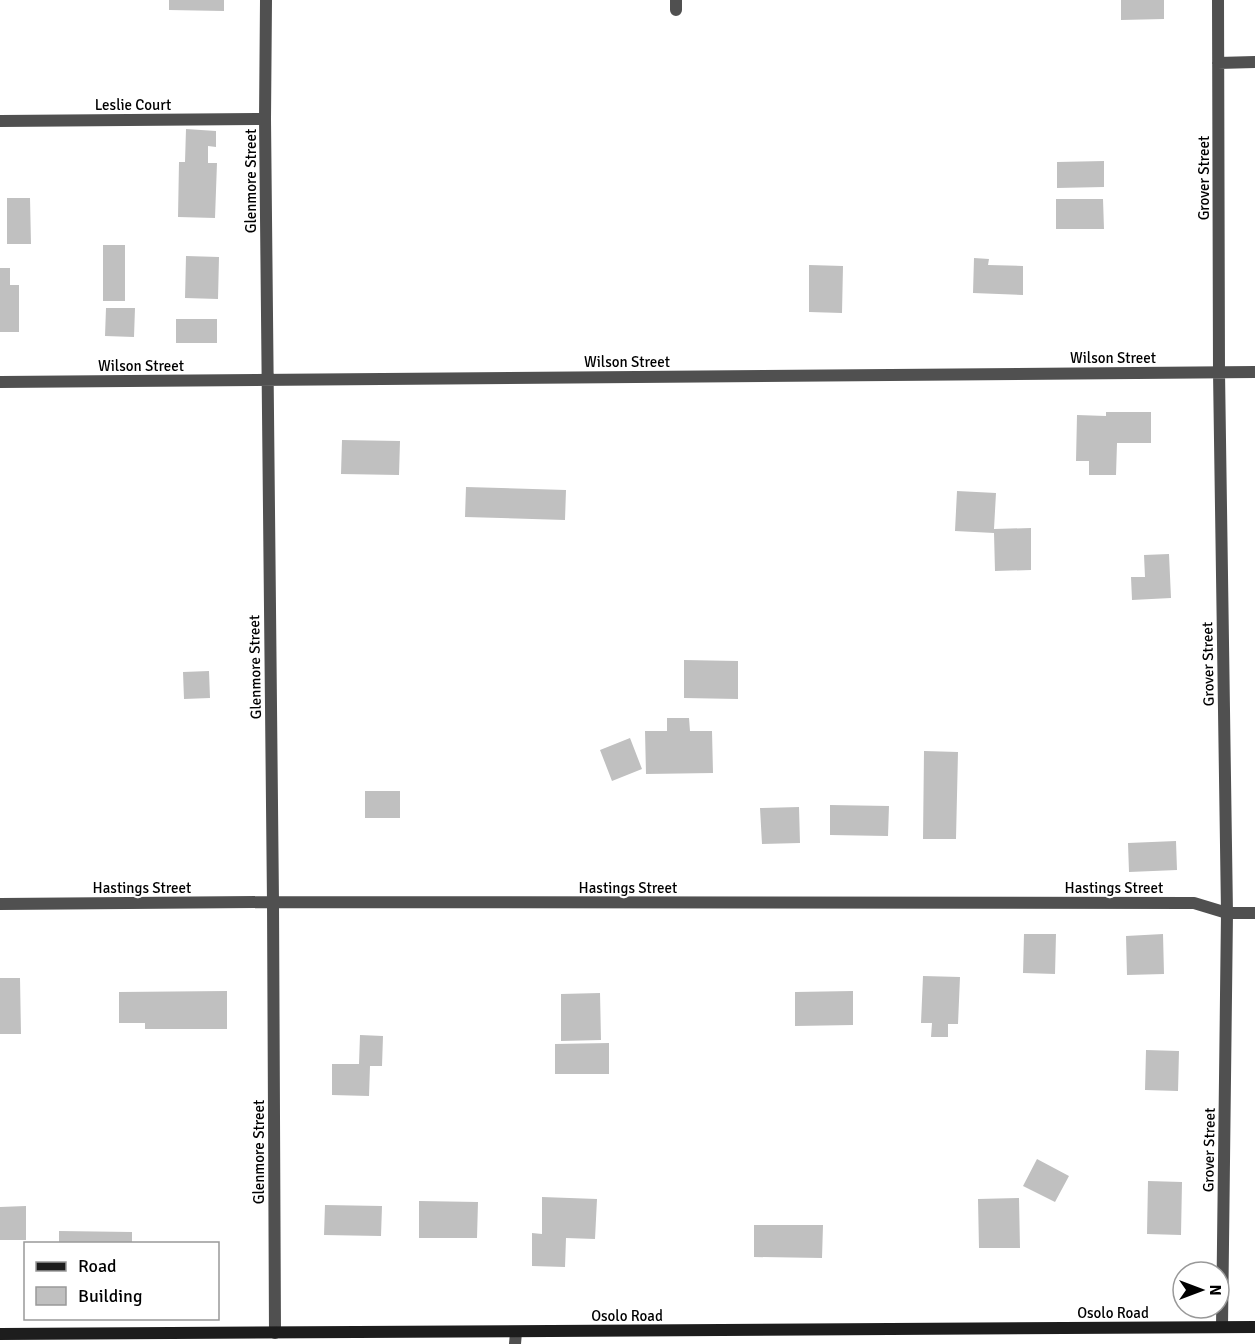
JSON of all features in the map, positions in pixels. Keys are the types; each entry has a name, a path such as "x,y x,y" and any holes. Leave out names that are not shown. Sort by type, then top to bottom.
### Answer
{"street":[{"name":"Glenmore Street","path":"266,0 265,119 275,1333"},
{"name":"Grover Street","path":"1218,0 1219,372 1227,913 1222,1327"},
{"path":"1218,63 1255,62"},
{"name":"Leslie Court","path":"0,121 265,119"},
{"name":"Wilson Street","path":"0,382 1255,372"},
{"name":"Hastings Street","path":"0,904 1194,903 1227,913 1255,913"},
{"name":"Osolo Road","path":"0,1334 275,1333 515,1338 1255,1327"}],"building":[{"path":"169,0 224,0 224,11 169,10"},
{"path":"1121,0 1164,0 1164,19 1121,20"},
{"path":"186,129 216,131 216,147 208,146 208,163 217,163 215,218 178,217 179,162 185,162"},
{"path":"1104,161 1104,187 1057,188 1057,162"},
{"path":"7,198 30,198 31,244 7,244"},
{"path":"1056,199 1103,199 1104,229 1056,229"},
{"path":"103,245 125,245 125,301 103,301"},
{"path":"186,256 219,257 218,299 185,298"},
{"path":"974,258 989,259 988,265 1023,266 1023,295 973,293"},
{"path":"809,265 843,266 842,313 809,312"},
{"path":"0,268 10,268 10,285 19,285 19,332 0,332"},
{"path":"106,308 135,308 134,337 105,336"},
{"path":"176,319 217,319 217,343 176,343"},
{"path":"1106,412 1151,412 1151,443 1117,443 1116,475 1089,475 1089,461 1076,461 1077,415 1106,416"},
{"path":"342,440 400,441 399,475 341,474"},
{"path":"466,487 566,490 565,520 465,517"},
{"path":"957,491 996,493 994,529 1031,528 1031,570 995,571 994,533 955,531"},
{"path":"1169,554 1171,598 1132,600 1131,577 1145,577 1144,555"},
{"path":"684,660 738,661 738,699 684,698"},
{"path":"209,671 210,698 184,699 183,672"},
{"path":"667,718 689,718 690,731 712,731 713,773 646,774 645,731 667,731"},
{"path":"630,738 642,769 612,781 600,750"},
{"path":"924,751 958,752 956,839 923,839"},
{"path":"365,791 400,791 400,818 365,818"},
{"path":"830,805 889,806 888,836 830,835"},
{"path":"799,807 800,843 762,844 760,808"},
{"path":"1176,841 1177,870 1129,872 1128,843"},
{"path":"1024,934 1056,934 1055,974 1023,973"},
{"path":"1163,934 1164,974 1127,975 1126,936"},
{"path":"923,976 960,977 958,1024 948,1024 948,1037 931,1037 932,1023 921,1023"},
{"path":"0,978 20,978 21,1034 0,1034"},
{"path":"227,991 227,1029 145,1029 145,1023 119,1023 119,992"},
{"path":"853,991 853,1025 795,1026 795,992"},
{"path":"600,993 601,1040 561,1041 561,994"},
{"path":"360,1035 383,1036 382,1066 370,1066 369,1096 332,1095 332,1064 359,1064"},
{"path":"609,1043 609,1074 555,1074 555,1044"},
{"path":"1146,1050 1179,1051 1178,1091 1145,1090"},
{"path":"1037,1159 1069,1176 1055,1202 1023,1186"},
{"path":"1148,1181 1182,1182 1181,1235 1147,1234"},
{"path":"542,1197 597,1199 595,1239 566,1238 565,1267 532,1266 532,1233 542,1234"},
{"path":"1019,1198 1020,1248 979,1248 978,1199"},
{"path":"419,1201 478,1202 477,1238 419,1238"},
{"path":"325,1205 382,1206 381,1236 324,1235"},
{"path":"26,1206 26,1240 0,1240 0,1207"},
{"path":"754,1225 823,1225 822,1258 754,1257"},
{"path":"59,1231 132,1232 132,1242 59,1242"}]}
